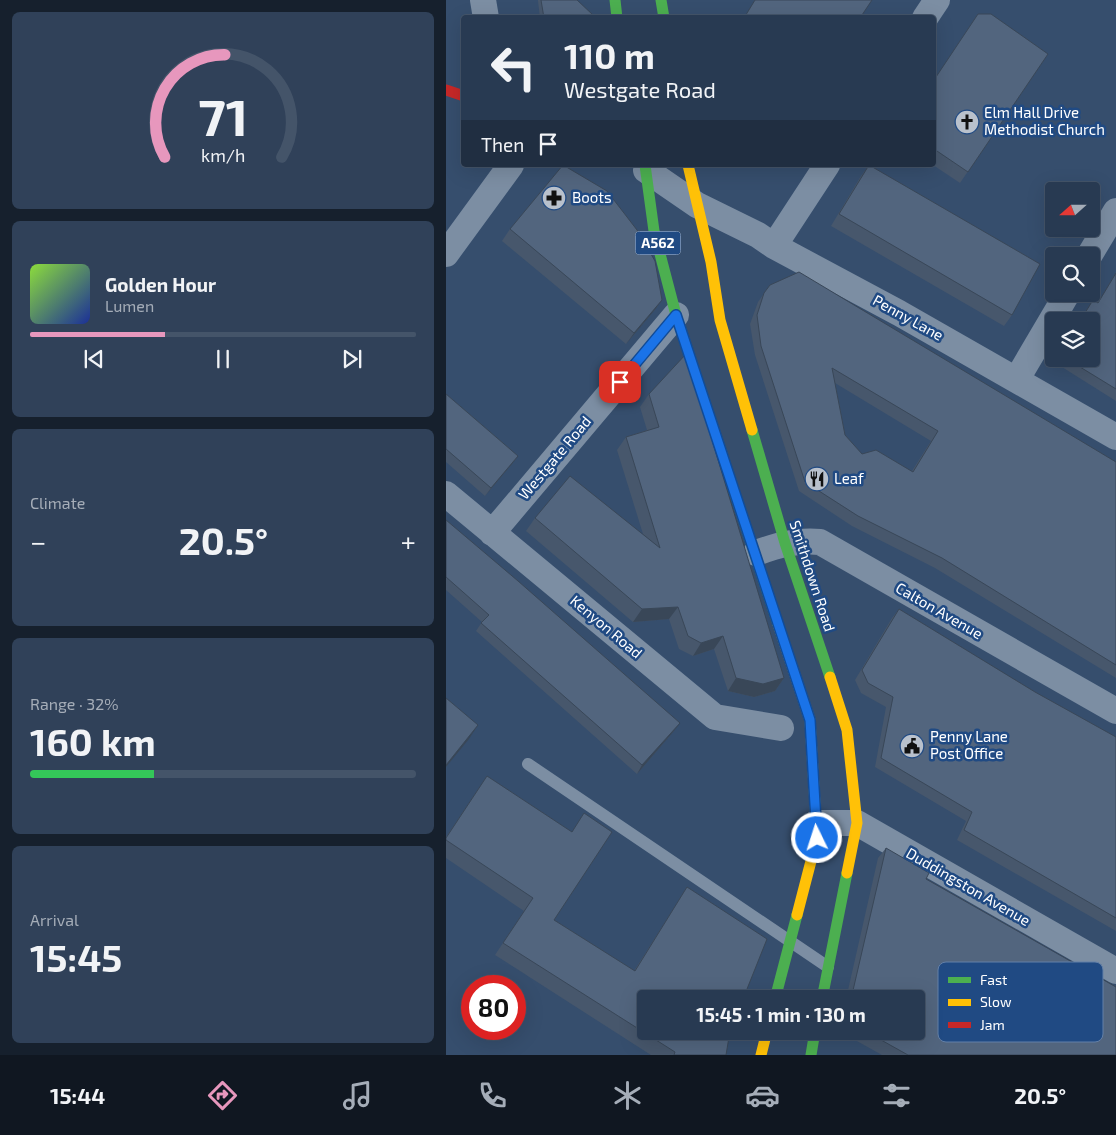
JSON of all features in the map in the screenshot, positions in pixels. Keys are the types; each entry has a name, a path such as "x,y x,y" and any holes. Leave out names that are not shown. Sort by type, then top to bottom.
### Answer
{"main road":[{"path":"662,0 664,15"},
{"path":"446,90 461,95"},
{"name":"A562","path":"643,167 654,231 676,315 810,720 817,838 777,990"},
{"name":"Smithdown Road","path":"688,167 711,262 720,320 785,543 846,730 857,823 824,990"},
{"path":"761,1055 765,1040"}],"street":[{"path":"483,0 486,15"},
{"path":"927,15 937,0"},
{"path":"446,254 510,167"},
{"name":"Penny Lane","path":"643,167 697,205 758,235 774,246 1016,379 1116,437"},
{"path":"774,246 826,167"},
{"path":"1094,247 1116,211"},
{"path":"1016,379 1062,302"},
{"name":"Westgate Road","path":"492,533 676,315"},
{"name":"Kenyon Road","path":"446,494 714,717 780,728"},
{"name":"Calton Avenue","path":"756,553 785,543 802,540 820,542 1116,711"},
{"name":"Duddingston Avenue","path":"816,823 857,823 1100,962"},
{"name":"Duddingston Avenue","path":"1103,964 1116,971"}],"lane":[{"path":"528,764 828,967"}],"building":[{"path":"541,0 577,0 593,15 544,15"},
{"path":"755,0 872,0 862,15 746,15"},
{"name":"Elm Hall Drive Methodist Church","path":"978,14 991,14 1048,54 968,172 936,150 936,77"},
{"path":"561,167 566,167 607,191 637,230 655,261 662,300 634,333 510,229"},
{"path":"868,167 872,167 1040,264 1012,315 839,214"},
{"path":"799,272 1116,462 1116,665 942,558 858,516 805,482 761,346 757,315 764,293 770,285","holes":["832,368 938,431 913,472 876,450 862,454 845,435"]},
{"path":"1116,273 1116,389 1080,367 1100,367 1100,312 1086,312 1092,302 1098,303"},
{"path":"686,354 784,678 763,684 736,678 723,636 701,643 688,636 678,607 642,609 535,518 570,476 660,548 626,437 659,427 649,394"},
{"path":"446,394 518,456 491,488 446,449"},
{"path":"446,520 680,723 642,765 481,623 489,615 446,577"},
{"path":"899,609 1035,692 1116,737 1116,918 964,830 972,812 881,758 893,697 868,683 862,670"},
{"path":"446,698 478,725 446,765"},
{"path":"487,776 572,832 584,813 612,832 554,920 635,971 687,887 767,939 747,990 637,990 637,1028 503,943 533,898 446,840"},
{"path":"886,848 929,873 926,879 1072,962 938,962 938,1042 1103,1042 1103,980 1116,987 1116,1055 908,1055 881,1040 925,1040 925,990 853,990"},
{"path":"656,1040 728,1040 726,1055 674,1055 675,1052"}],"traffic: fast":[{"path":"615,0 617,15"},
{"path":"661,0 664,15"},
{"path":"645,167 654,231 676,315 778,624"},
{"path":"752,430 785,543 830,677"},
{"path":"824,990 847,873"},
{"path":"777,990 797,915"},
{"path":"811,1055 814,1040"}],"traffic: slow":[{"path":"688,167 711,262 720,320 752,430"},
{"path":"778,624 810,720 817,838 797,915"},
{"path":"830,677 847,730 857,823 847,873"},
{"path":"761,1055 765,1040"}],"traffic: jam":[{"path":"446,90 461,95"}],"place":[{"name":"Elm Hall Drive Methodist Church","path":"967,122"},
{"name":"Boots","path":"554,198"},
{"name":"Leaf","path":"817,479"},
{"name":"Penny Lane Post Office","path":"912,746"}],"route":[{"path":"620,382 676,315 810,720 817,838"}]}
